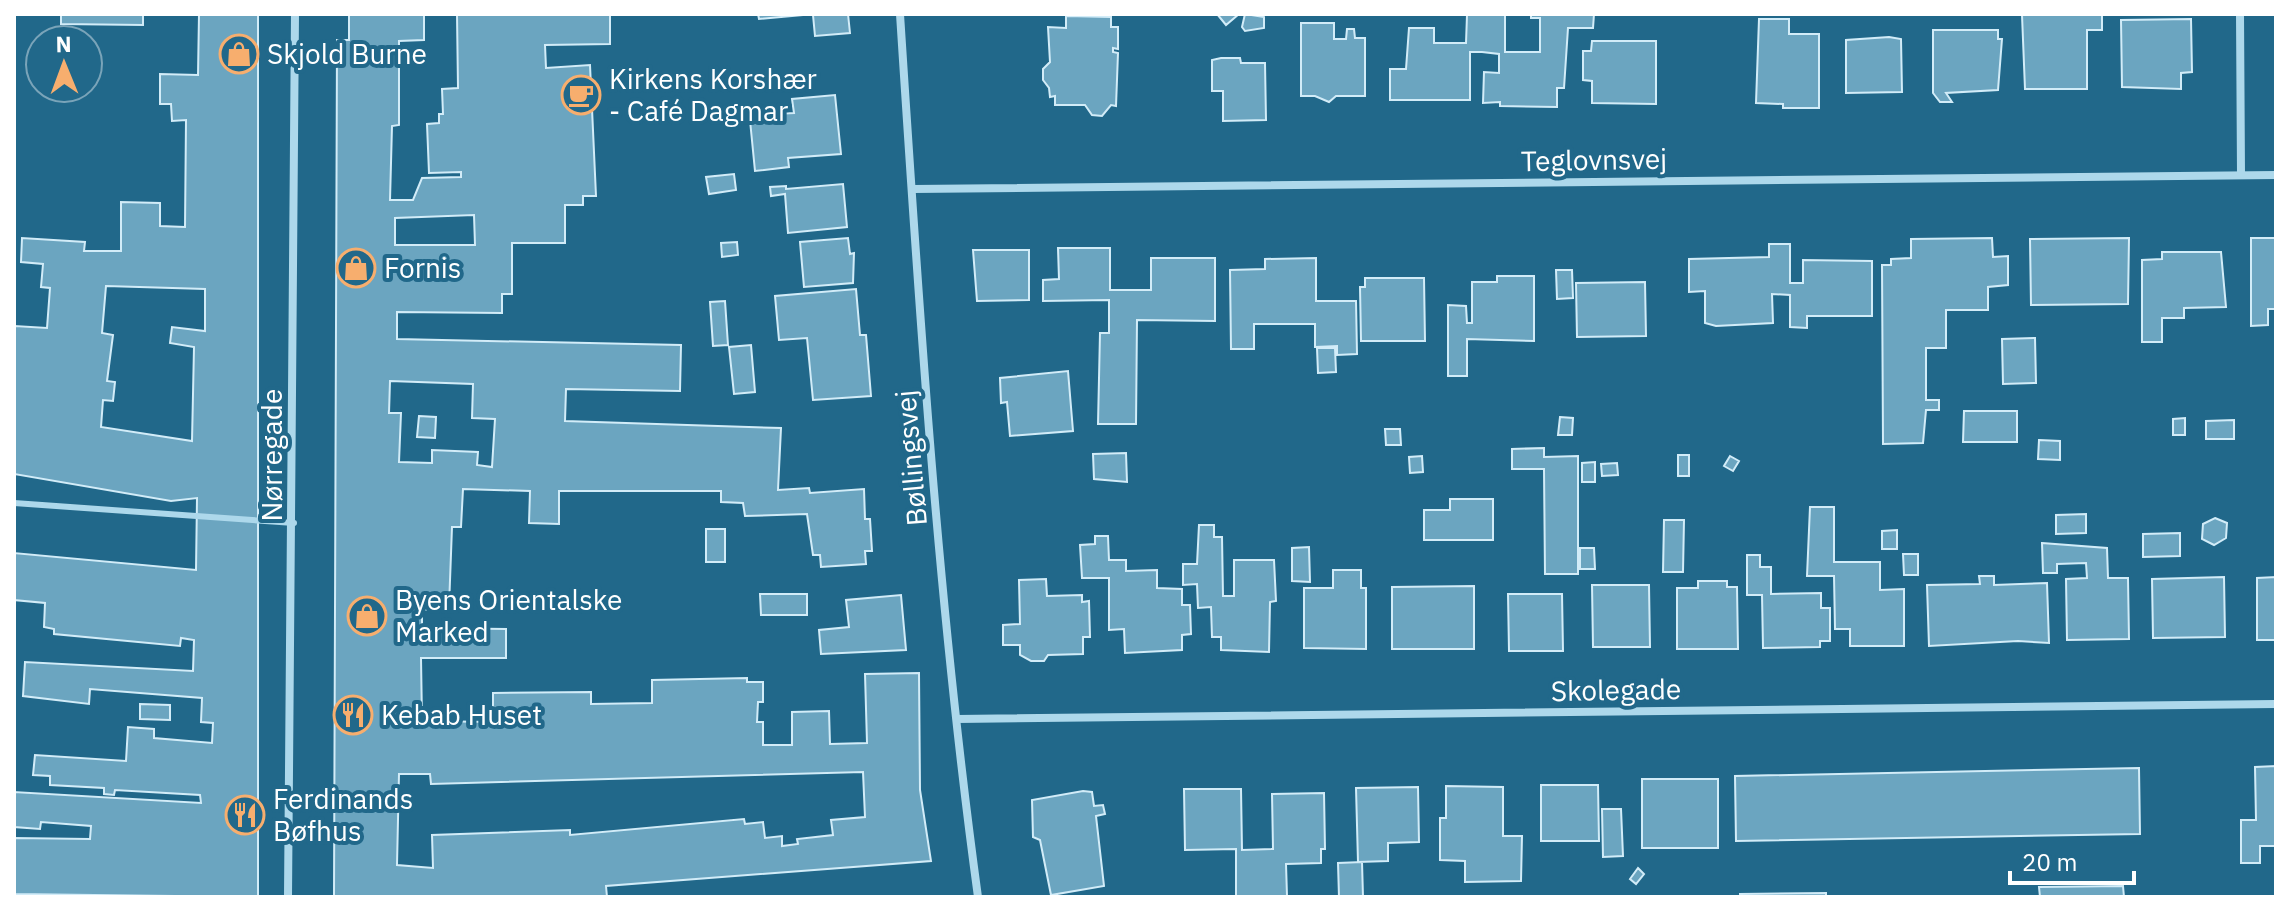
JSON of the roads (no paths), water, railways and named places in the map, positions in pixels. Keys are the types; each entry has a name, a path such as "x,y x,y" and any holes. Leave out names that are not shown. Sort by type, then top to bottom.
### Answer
{"street":[{"name":"Nørregade","path":"288,897 294,523 295,14"},
{"name":"Bøllingsvej","path":"900,14 928,405 957,719 978,897"},
{"path":"2240,14 2241,175"},
{"name":"Teglovnsvej","path":"913,189 2276,175"},
{"name":"Skolegade","path":"957,719 2276,704"}],"lane":[{"path":"14,503 294,523"}],"place":[{"name":"Skjold Burne","path":"239,54"},
{"name":"Kirkens Korshær - Café Dagmar","path":"581,95"},
{"name":"Fornis","path":"356,268"},
{"name":"Byens Orientalske Marked","path":"367,616"},
{"name":"Kebab Huset","path":"353,715"},
{"name":"Ferdinands Bøfhus","path":"245,815"}]}
